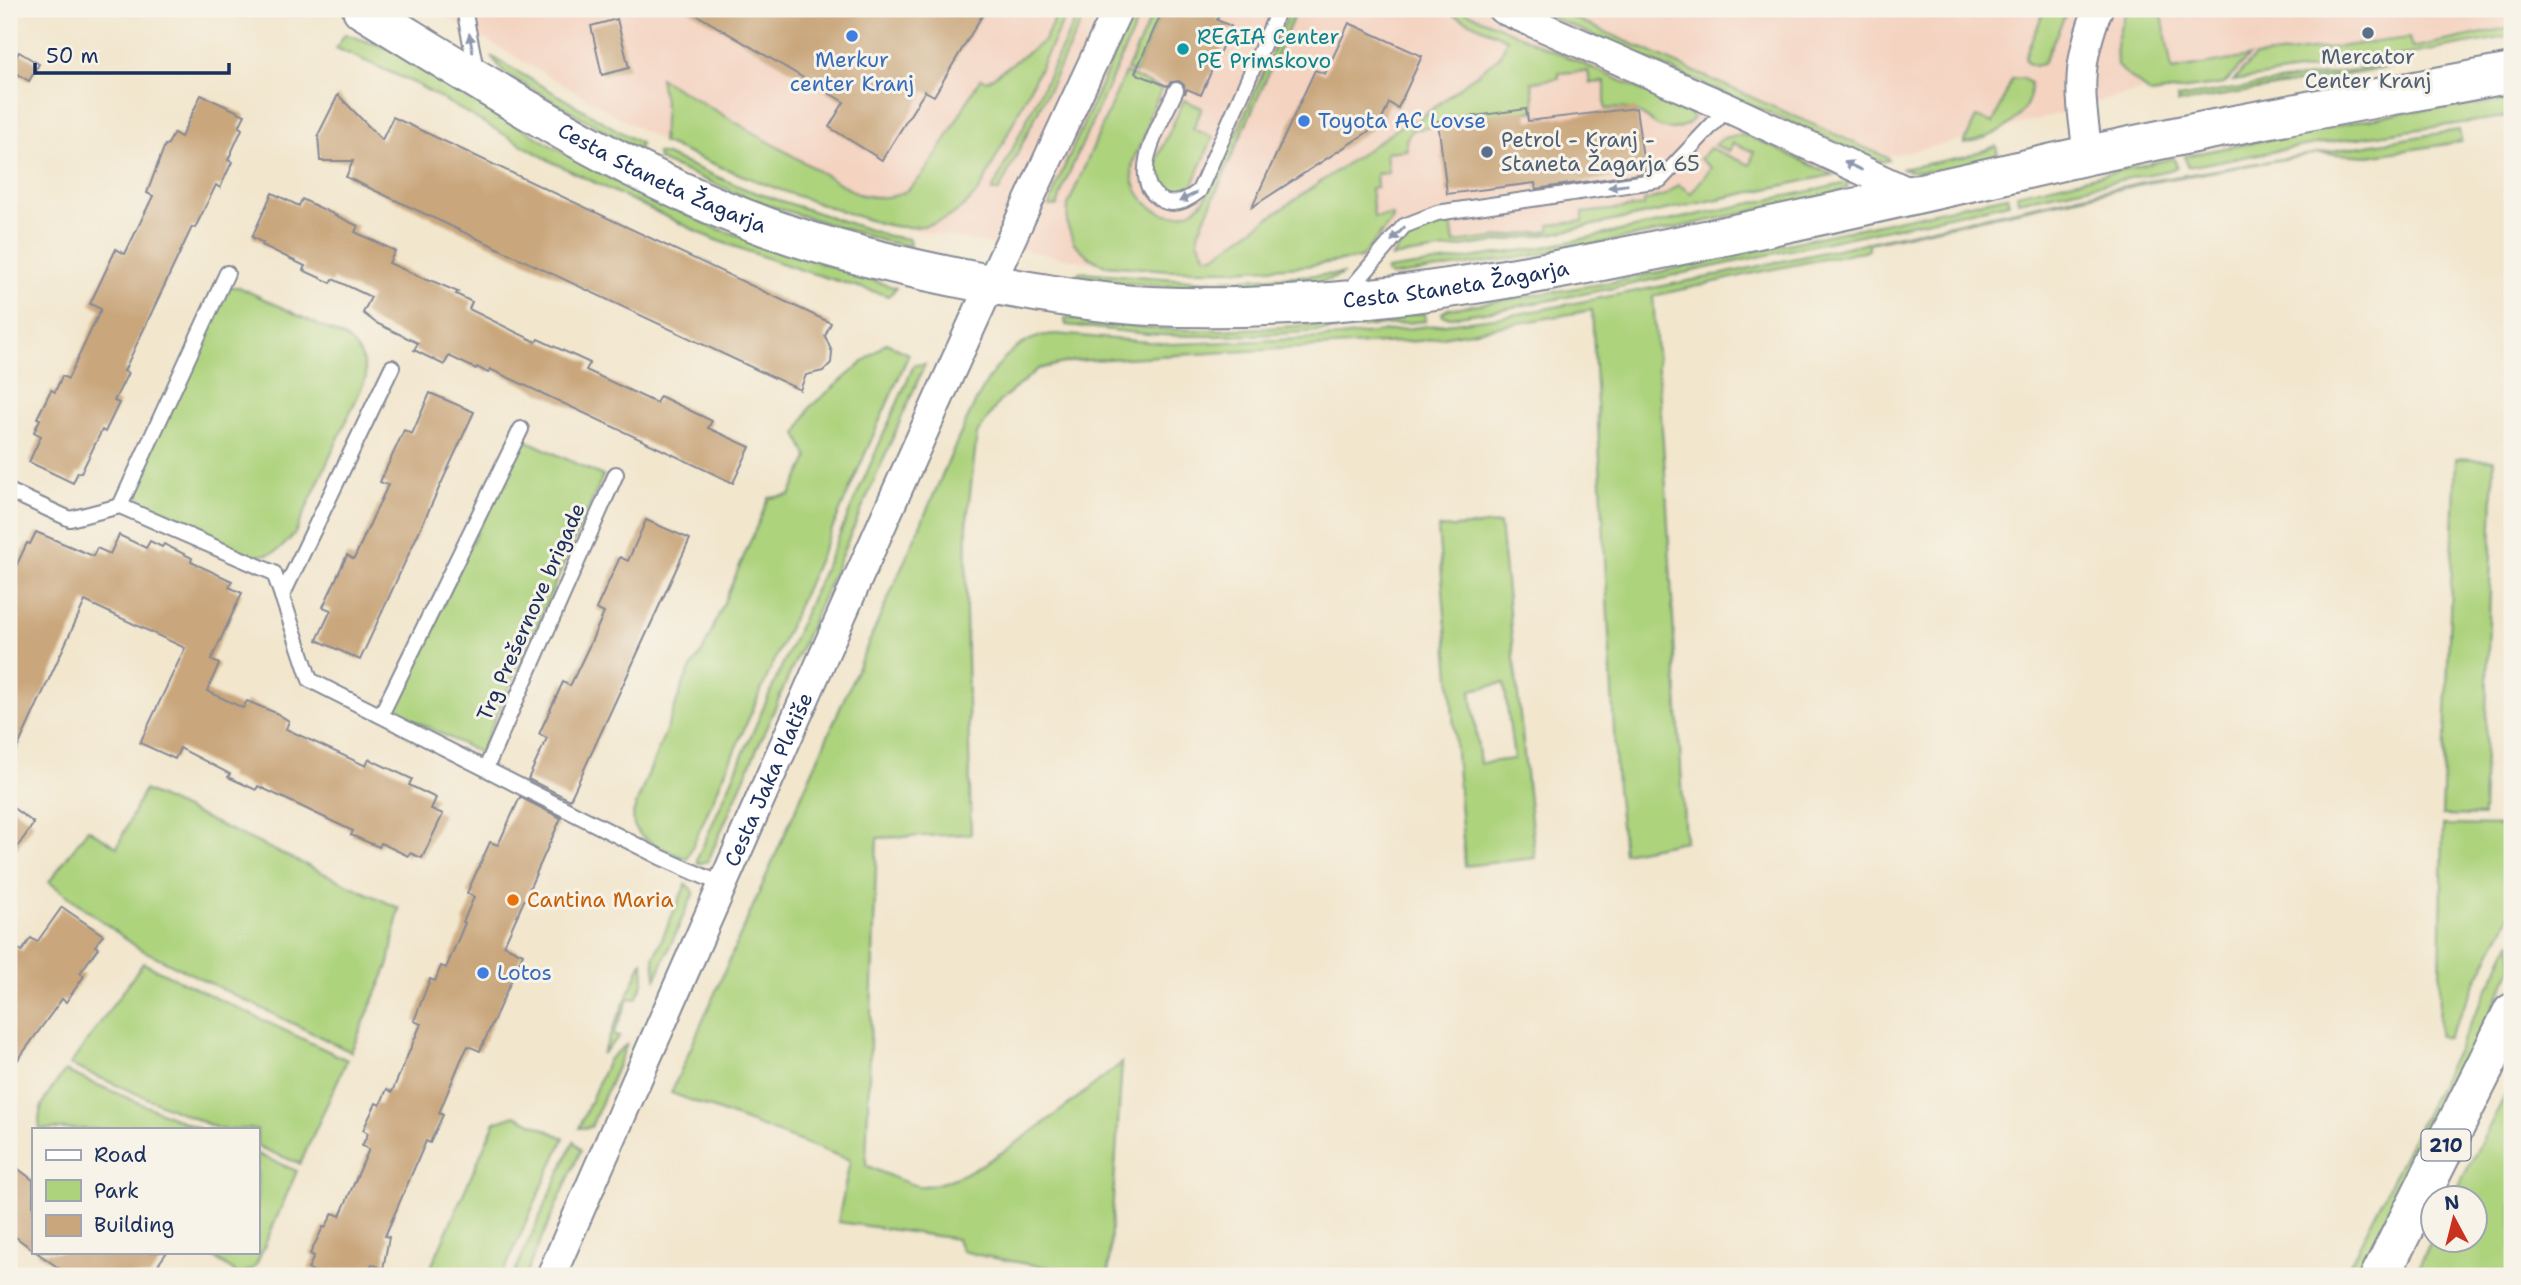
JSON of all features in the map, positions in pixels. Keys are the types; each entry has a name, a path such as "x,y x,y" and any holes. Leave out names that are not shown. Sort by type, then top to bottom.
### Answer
{"main road":[{"name":"Cesta Staneta Žagarja","path":"362,9 546,121 637,172 699,201 773,229 897,265 990,284 1061,297 1148,305 1246,306 1342,300 1532,276 1729,236 2088,155 2512,73"},
{"name":"210","path":"2380,1276 2512,1013"}],"street":[{"path":"990,284 1118,9"},
{"path":"1502,9 1728,108 1915,195"},
{"path":"2088,155 2080,71 2084,49 2098,9"},
{"name":"Cesta Jaka Platiše","path":"551,1276 990,284"}],"lane":[{"path":"464,9 478,78"},
{"path":"1176,90 1145,162 1144,176 1153,194 1164,202 1176,203 1189,200 1199,191 1279,9"},
{"path":"1342,300 1404,226 1437,213 1660,180 1728,108"},
{"path":"120,506 226,273"},
{"path":"282,596 392,368"},
{"path":"381,715 521,429"},
{"name":"Trg Prešernove brigade","path":"486,768 615,474"},
{"path":"9,491 70,519 120,506 274,573 310,680 660,857 723,885"}],"shaded area":[{"path":"433,9 2512,9 2512,36 2439,51 2341,58 2149,88 1971,138 1588,222 1361,261 1205,272 1104,265 892,226 779,191 662,142"}],"green space":[{"path":"1059,9 1069,9 983,184 962,208 934,223 904,227 877,222 773,187 662,142 665,108 660,78 858,194 882,197 900,194 916,183 926,170 981,78 987,81 1044,41"},
{"path":"1081,9 1088,9 999,191 992,191"},
{"path":"1135,9 1143,9 1065,182 1057,206 1049,206 1059,179"},
{"path":"1155,9 1163,9 1135,73 1127,70"},
{"path":"1291,9 1297,9 1198,233 1198,241 1206,256 1214,256 1411,119 1414,123 1500,56 1507,39 1441,9 1459,9 1683,108 1694,118 1685,125 1669,129 1658,126 1631,110 1605,109 1605,82 1590,83 1588,71 1559,73 1559,78 1532,82 1535,111 1458,120 1458,123 1412,130 1406,140 1407,150 1386,152 1388,173 1376,174 1377,187 1371,188 1374,217 1393,215 1393,219 1361,258 1306,266 1168,270 1104,265 1090,258 1074,243 1067,224 1068,205 1125,73 1162,89 1150,114 1147,130 1134,161 1132,171 1138,192 1153,208 1162,213 1183,214 1201,203 1217,178"},
{"path":"1533,9 1554,9 1889,160 1882,162"},
{"path":"2045,9 2068,9 2043,64 2034,66 2026,62 2025,56"},
{"path":"2126,9 2161,9 2172,70 2249,57 2224,84 2151,94 2117,66 2116,43"},
{"path":"2512,27 2512,36 2233,81 2255,57 2409,38 2412,48"},
{"path":"345,34 387,48 407,58 560,151 630,188 716,228 896,288 889,296 801,270 713,239 554,163 414,83 336,48"},
{"path":"491,56 641,144 638,150 504,72"},
{"path":"2386,65 2394,67 2178,103 2177,98"},
{"path":"2022,78 2030,83 2031,87 2029,99 2017,118 1997,132 1964,144 1976,117 1993,123 2012,79"},
{"path":"1184,100 1202,108 1193,129 1213,137 1193,185 1187,191 1169,193 1157,184 1154,168"},
{"path":"2512,101 2512,116 2316,144 2187,167 2185,156 2403,112"},
{"path":"2459,130 2461,142 2369,156 2319,153"},
{"path":"1749,136 1833,175 1551,234 1392,257 1410,237 1425,229 1451,222 1454,243 1549,231 1549,225 1583,221 1583,213 1644,206 1644,201 1665,195 1679,185 1691,193 1711,168 1700,159 1710,148 1750,165 1754,152 1733,143 1729,151 1714,145 1724,138"},
{"path":"1996,146 1998,154 1950,168 1925,172 1901,169 1967,156"},
{"path":"657,153 748,190 888,236 909,239 910,246 887,242 758,202 668,164 658,159"},
{"path":"2301,156 2148,183 1869,243 1869,250 1653,296 1685,841 1624,853 1617,789 1592,310 1420,341 1073,361 1038,369 999,402 977,434 967,520 966,611 971,834 877,838 866,1165 916,1185 943,1182 996,1156 1053,1117 1122,1063 1108,1276 962,1251 957,1239 838,1222 850,1160 671,1093 967,421 994,370 1020,345 1037,337 1056,334 1172,344 1339,337 1502,317 1714,276 2143,182"},
{"path":"2174,158 2177,167 2170,170 2018,201 2017,194"},
{"path":"1848,183 1847,188 1842,191 1658,232 1530,256 1391,276 1386,273 1386,270 1539,248"},
{"path":"2007,196 2009,203 1614,288 1452,317 1443,316 1442,313 1448,309 1613,282"},
{"path":"1080,272 1204,281 1342,274 1324,281 1294,286 1213,288 1129,284 1075,276"},
{"path":"239,287 346,338 361,356 366,378 295,533 280,549 263,555 248,555 153,511 143,501 136,479 226,290"},
{"path":"1424,313 1426,321 1228,336 1126,332 1066,325 1065,318 1161,329 1227,330 1326,324"},
{"path":"886,343 909,354 687,859 657,846 637,831 633,814 642,790 683,684 703,651 769,498 790,495 808,458 797,434 810,407"},
{"path":"925,364 708,861 698,864 697,859 914,365"},
{"path":"521,438 603,476 480,753 393,710"},
{"path":"2456,458 2494,460 2483,816 2442,815"},
{"path":"1500,524 1535,858 1465,866 1438,528","holes":["1504,683 1514,759 1480,763 1471,690"]},
{"path":"144,790 399,908 389,964 351,1052 138,948 49,882 88,829 117,847"},
{"path":"2443,825 2512,826 2512,911 2448,1038 2439,1036"},
{"path":"686,884 694,892 656,978 654,957"},
{"path":"2512,940 2512,969 2360,1276 2344,1276"},
{"path":"643,960 644,981 636,999 629,998 613,1035 619,1037 602,1054"},
{"path":"143,963 347,1060 300,1164 259,1147 259,1128 217,1128 70,1065"},
{"path":"627,1044 591,1127 579,1128 608,1060"},
{"path":"65,1071 198,1128 40,1128 42,1105"},
{"path":"2512,1082 2512,1276 2414,1276 2425,1254 2490,1254 2490,1184 2460,1184"},
{"path":"515,1115 564,1138 502,1276 427,1276 495,1122"},
{"path":"574,1141 581,1150 525,1276 513,1276"},
{"path":"259,1155 297,1171 257,1263 253,1269 239,1275 209,1254 259,1254"}],"building":[{"name":"Merkur center Kranj","path":"687,9 986,9 934,96 925,91 882,160 829,127 844,102"},
{"name":"REGIA Center PE Primskovo","path":"1163,9 1222,9 1217,20 1231,26 1201,95 1187,89 1185,94 1184,85 1179,81 1171,82 1167,86 1135,73"},
{"path":"617,19 629,68 602,75 591,26"},
{"path":"1349,23 1422,56 1398,108 1389,103 1380,124 1252,207 1315,70 1325,74"},
{"path":"19,52 39,64 29,81 9,69"},
{"path":"201,95 245,115 239,127 242,129 228,160 232,162 220,188 216,185 195,228 192,227 124,371 128,373 114,401 119,403 105,432 102,430 81,473 78,472 73,483 29,462 41,436 34,432 40,419 37,418 51,390 55,392 62,376 68,379 101,309 90,304 116,249 125,254 153,196 147,193 165,145 167,146 174,133 181,137"},
{"path":"338,95 382,140 393,117 831,323 825,336 832,352 831,363 823,371 806,375 800,390 346,177 353,161 320,161 318,135"},
{"path":"1636,108 1645,173 1536,189 1535,183 1447,194 1438,121 1526,109 1528,121"},
{"path":"272,193 299,206 302,199 358,226 355,232 395,251 389,263 458,292 456,294 472,302 469,309 536,342 538,339 590,363 586,370 656,403 660,396 712,421 708,428 750,447 733,483 490,369 488,373 449,356 444,365 414,350 418,343 376,323 363,313 371,297 333,279 331,283 303,270 305,266 262,245 263,243 252,237"},
{"path":"430,393 474,412 360,660 317,640 331,610 323,607 347,555 354,559 388,485 380,482 404,430 412,434"},
{"path":"646,520 690,539 570,800 528,779 547,738 539,734 563,682 570,686 590,644 604,613 596,609 620,557 628,561"},
{"path":"36,532 93,556 97,548 110,554 119,535 146,548 150,541 162,547 164,544 192,558 191,562 232,581 229,587 242,593 211,660 219,664 207,691 243,708 247,701 276,713 289,721 286,729 366,766 369,759 412,779 409,785 436,798 431,809 443,814 422,858 410,853 408,856 381,843 379,847 351,835 353,831 258,786 256,790 228,777 230,774 180,748 175,759 140,743 185,648 85,601 9,766 9,581 27,543 30,544"},
{"path":"520,797 561,818 504,945 523,954 480,1051 468,1046 461,1060 439,1113 443,1115 430,1143 426,1141 385,1236 389,1237 383,1269 372,1264 367,1276 313,1276 315,1272 308,1269 314,1256 310,1254 333,1213 340,1216 369,1149 362,1146 368,1133 363,1130 376,1103 380,1105 387,1089 392,1092 421,1024 414,1021 430,979 435,981 441,966 446,968 465,923 463,922 474,897 467,893 490,842 498,845"},
{"path":"9,805 34,823 9,859"},
{"path":"62,907 103,935 95,946 98,948 80,973 84,976 66,1002 62,999 9,1072 9,943 22,951 31,938 37,942"},
{"path":"9,1162 32,1179 32,1249 9,1232"},
{"path":"39,1254 166,1254 150,1276 70,1276"}],"place":[{"name":"Mercator Center Kranj","path":"2368,33"},
{"name":"Merkur center Kranj","path":"852,36"},
{"name":"REGIA Center PE Primskovo","path":"1183,49"},
{"name":"Toyota AC Lovse","path":"1304,121"},
{"name":"Petrol - Kranj - Staneta Žagarja 65","path":"1487,152"},
{"name":"Cantina Maria","path":"513,900"},
{"name":"Lotos","path":"483,973"}]}
